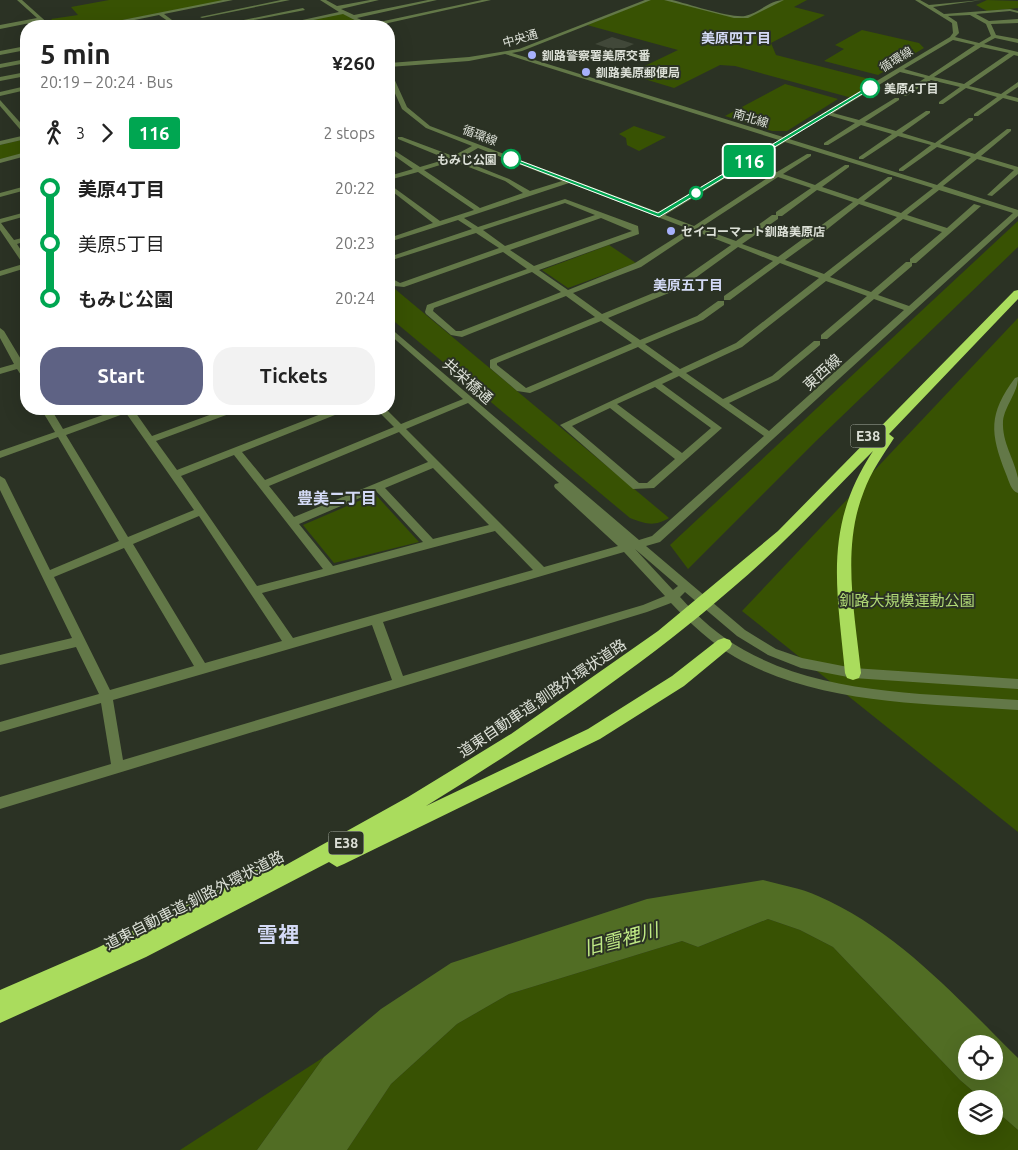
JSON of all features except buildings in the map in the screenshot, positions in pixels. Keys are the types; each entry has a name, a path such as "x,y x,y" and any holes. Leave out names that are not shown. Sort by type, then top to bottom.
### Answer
{"highway":[{"name":"道東自動車道;釧路外環状道路","path":"718,586 1018,284"},
{"name":"道東自動車道;釧路外環状道路","path":"0,1012 106,966 213,914 312,862 481,762 559,712 665,630 792,524 1018,294"},
{"path":"853,673 844,550 850,515 856,492 876,455 916,399"},
{"name":"道東自動車道;釧路外環状道路","path":"0,1001 104,955 308,853 418,790 554,707 665,630"},
{"path":"213,914 396,830 594,734 678,681 724,644"}],"street":[{"path":"20,0 41,19"},
{"path":"67,0 77,0"},
{"path":"127,20 231,0"},
{"path":"202,17 288,0 318,18"},
{"path":"322,0 358,20"},
{"path":"337,8 377,0"},
{"path":"353,17 435,0"},
{"path":"395,20 489,0"},
{"name":"中央通","path":"395,65 506,53 548,40 649,0"},
{"path":"666,0 734,17 746,17 782,0"},
{"path":"917,0 944,15 956,27 956,33 952,38 1016,53"},
{"path":"946,0 953,4"},
{"path":"930,6 980,0"},
{"path":"452,2 460,6"},
{"path":"189,8 207,20"},
{"path":"247,20 303,9"},
{"path":"944,15 1010,10 1018,12"},
{"path":"308,20 344,12"},
{"path":"971,13 988,22 1018,21"},
{"path":"160,14 169,20"},
{"path":"35,20 41,19"},
{"path":"988,22 994,36"},
{"path":"0,26 20,23"},
{"path":"1007,39 1018,31"},
{"path":"904,95 994,36 1018,41"},
{"name":"循環線","path":"395,89 404,108 417,120 440,132 659,215 952,38"},
{"path":"0,53 20,49"},
{"name":"南北線","path":"506,53 1018,212"},
{"path":"941,103 1016,53"},
{"path":"0,66 20,62"},
{"path":"900,70 1018,100"},
{"path":"0,79 20,75"},
{"path":"901,170 1018,84"},
{"path":"0,94 20,89"},
{"path":"826,144 897,99"},
{"path":"1,106 20,127"},
{"path":"861,158 928,112"},
{"path":"828,113 1018,169"},
{"path":"655,383 717,428 650,486 637,486 566,425 655,383 739,345 1009,130"},
{"path":"0,143 20,138"},
{"path":"400,138 507,180 529,194"},
{"path":"395,176 453,159 477,146"},
{"path":"395,153 479,210"},
{"path":"395,257 565,201 635,228 636,232 430,307 429,312 454,333 462,334 638,265 809,155"},
{"path":"0,161 20,156"},
{"path":"745,164 947,231"},
{"path":"847,166 681,284 493,362 493,366 520,389 527,391 700,318 890,178"},
{"path":"990,195 1018,169"},
{"path":"395,238 568,181"},
{"path":"0,195 20,190"},
{"path":"395,191 438,223"},
{"path":"723,402 774,378 977,206"},
{"name":"東西線","path":"0,727 656,539 1018,212"},
{"path":"395,284 401,285 602,215"},
{"path":"659,215 911,310"},
{"path":"20,216 0,223 20,255"},
{"path":"458,217 771,437"},
{"path":"12,243 20,241"},
{"path":"0,274 20,266"},
{"path":"1,334 20,360"},
{"name":"共栄橋通","path":"395,335 530,454"},
{"path":"0,371 20,365"},
{"path":"1018,380 1001,408 997,430 1000,446 1018,490"},
{"path":"263,486 468,400"},
{"path":"611,404 681,458"},
{"path":"50,415 202,669"},
{"path":"0,455 111,415"},
{"path":"132,415 201,511 290,644"},
{"path":"150,440 218,415"},
{"path":"175,475 327,415"},
{"path":"387,415 542,572"},
{"path":"236,451 330,570"},
{"path":"530,454 639,544 741,633 772,652 801,663 853,673 1018,684"},
{"path":"530,454 560,487 626,548 702,629 724,644 770,669 811,683 853,690 1018,704"},
{"path":"293,522 435,463"},
{"path":"0,479 4,496 48,575 106,696 118,768"},
{"path":"378,487 430,544"},
{"path":"48,575 201,511"},
{"path":"255,591 498,526"},
{"path":"0,803 647,608 671,598 685,586"},
{"path":"376,620 399,682"},
{"path":"724,644 741,633"},
{"path":"0,660 80,641"},
{"path":"853,673 853,690"},
{"path":"894,676 898,695"},
{"path":"966,681 973,701"}],"green space":[{"path":"109,0 228,0 123,20 51,19 78,15 71,7"},
{"path":"649,0 666,0 734,17 746,17 782,0 807,0 794,7 825,15 771,43 776,55 881,82 852,98 735,66 720,65 674,88 628,74 678,50 587,25"},
{"path":"987,0 1018,1 1018,8 987,11 976,5"},
{"path":"343,13 354,20 310,20"},
{"path":"862,30 919,43 924,48 878,75 824,61 844,49 835,45"},
{"path":"785,84 838,99 787,131 772,131 725,116"},
{"path":"634,126 666,137 639,151 627,145 626,138 619,134"},
{"path":"20,140 20,154 0,159 0,145"},
{"path":"1018,221 1018,247 815,442 688,569 670,545"},
{"path":"609,245 636,263 568,288 542,270"},
{"path":"395,289 669,518 659,523 650,524 630,518 395,322"},
{"name":"釧路大規模運動公園","path":"1018,318 1018,832 742,611"},
{"path":"375,494 419,542 334,563 303,525"},
{"path":"768,919 800,930 833,947 958,1080 972,1090 958,1090 958,1135 1003,1135 1003,1117 1018,1130 1018,1150 347,1150 391,1084 457,1024 509,994 682,941 698,947"},
{"path":"324,1057 257,1150 180,1150"}],"water":[{"name":"旧雪裡川","path":"763,880 811,893 847,910 874,927 925,968 995,1035 958,1035 958,1078 833,947 800,930 768,919 698,947 682,941 509,994 457,1024 391,1084 347,1150 257,1150 324,1057 381,1009 451,963 647,899"},
{"path":"1003,1043 1018,1058 1018,1130 1003,1117 1003,1090 972,1090 960,1080 1003,1080"}],"bus line":[{"name":"116","path":"511,159 659,215 870,88"}],"place":[{"name":"釧路警察署美原交番","path":"532,55"},
{"name":"釧路美原郵便局","path":"586,72"},
{"name":"美原4丁目","path":"870,88"},
{"name":"もみじ公園","path":"511,159"},
{"name":"セイコーマート釧路美原店","path":"671,231"}],"district":[{"name":"美原四丁目","path":"736,38"},
{"name":"美原五丁目","path":"688,285"},
{"name":"豊美二丁目","path":"337,498"},
{"name":"雪裡","path":"278,934"}]}
